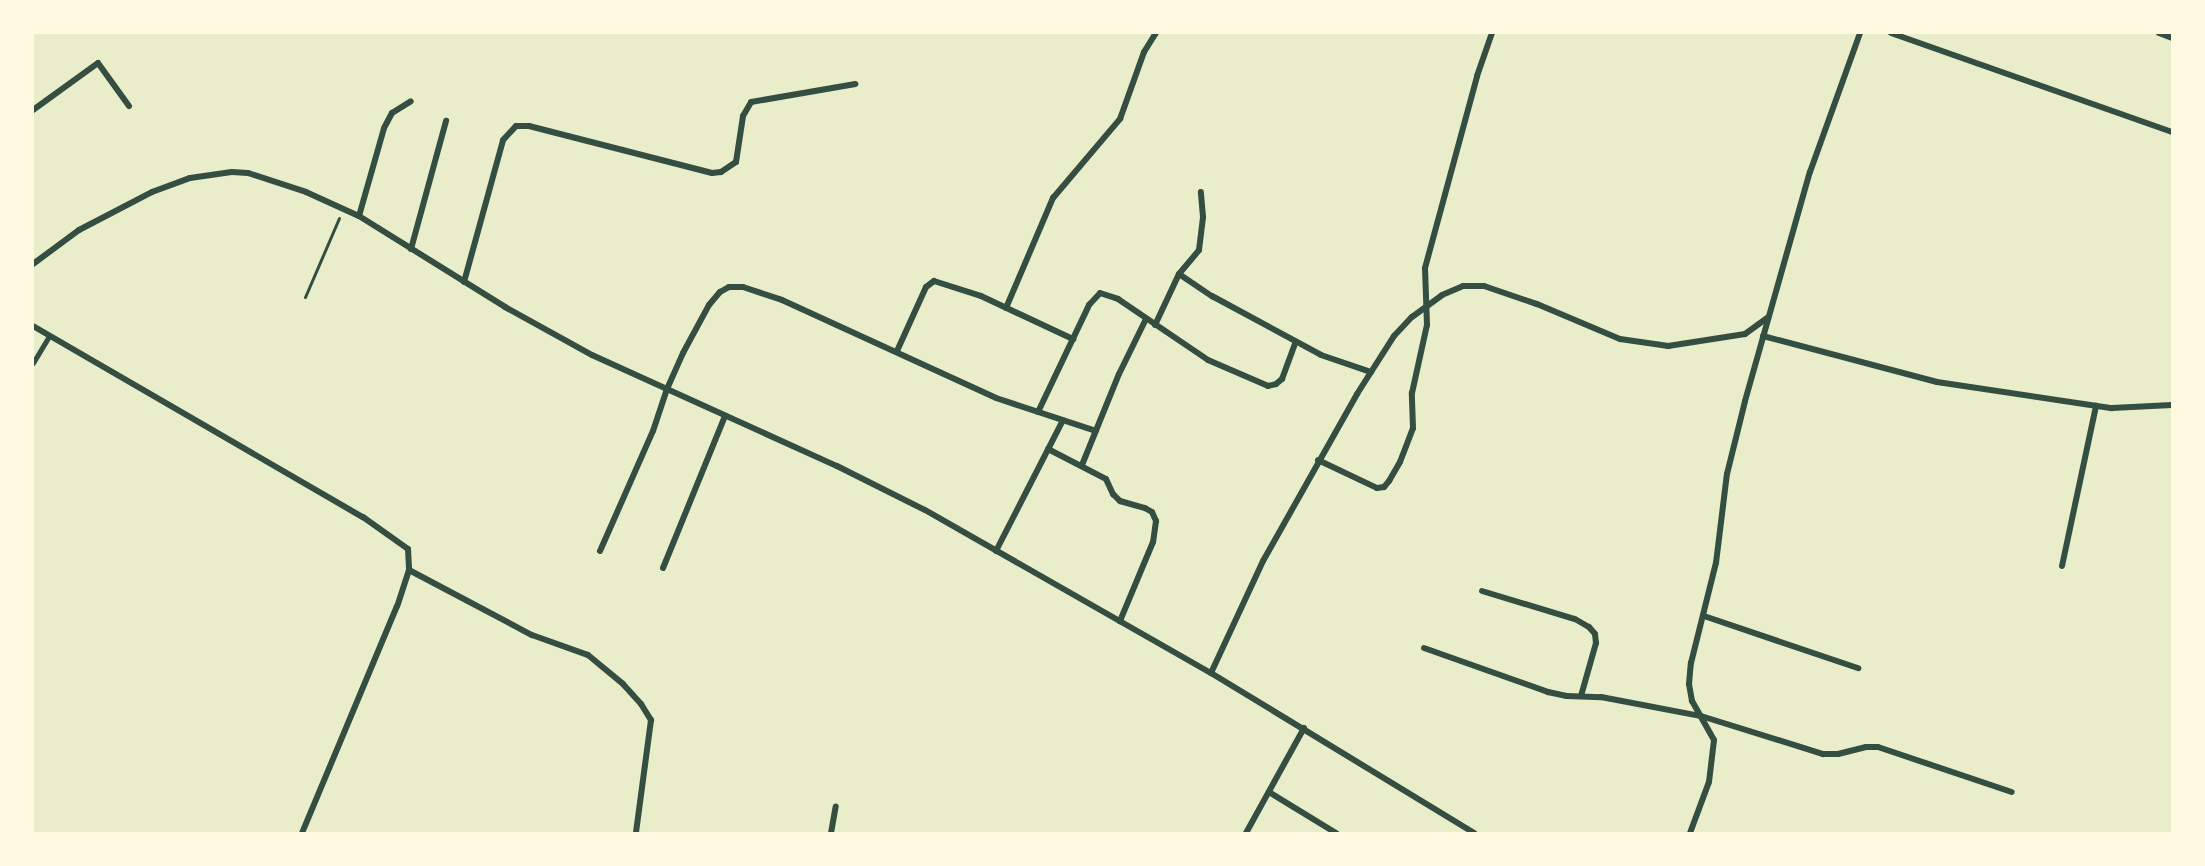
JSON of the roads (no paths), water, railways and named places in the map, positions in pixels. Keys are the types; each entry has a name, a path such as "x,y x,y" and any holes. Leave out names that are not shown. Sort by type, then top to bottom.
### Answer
{"street":[{"path":"1006,308 1053,198 1120,119 1144,52 1156,33"},
{"path":"1318,460 1377,488 1384,487 1395,474 1413,428 1412,393 1427,325 1423,280 1427,256 1477,76 1492,33"},
{"path":"1690,833 1709,782 1714,740 1692,701 1689,684 1690,663 1704,616 1720,543 1727,474 1768,317 1814,161 1860,33"},
{"path":"1891,33 2172,132"},
{"path":"2159,33 2172,38"},
{"path":"33,110 98,63 129,106"},
{"path":"464,282 503,140 516,126 529,126 712,173 721,172 736,162 743,116 751,102 855,84"},
{"path":"359,216 387,120 392,113 411,101"},
{"path":"411,249 446,121"},
{"path":"33,264 79,230 111,212 152,192 190,178 232,172 264,177 306,192 359,216 464,282 592,355 846,470 925,510 1211,673 1474,833"},
{"path":"1155,325 1179,273 1199,250 1203,217 1201,192"},
{"path":"1179,273 1212,296 1330,359 1359,366 1371,372"},
{"path":"897,351 926,287 934,281 964,289 1073,339"},
{"path":"1211,673 1263,561 1318,460 1371,372 1394,336 1426,306 1454,288 1484,286 1537,304 1620,339 1668,346 1745,334 1768,317"},
{"path":"600,552 653,431 667,389 709,305 720,292 729,287 743,287 767,294 991,395 1096,431"},
{"path":"1038,412 1089,305 1100,293 1118,299 1208,360 1268,386 1282,379 1296,341"},
{"path":"1082,465 1119,374 1146,320"},
{"path":"33,326 389,533 408,549 409,570 389,627 302,833"},
{"path":"1763,336 1928,381 2096,406 2132,409 2172,405"},
{"path":"2062,566 2096,406"},
{"path":"663,568 725,416"},
{"path":"996,550 1063,420"},
{"path":"1048,449 1106,479 1113,494 1120,501 1145,508 1152,512 1156,521 1156,531 1148,558 1120,621"},
{"path":"409,570 532,635 588,655 623,684 641,704 651,720 636,833"},
{"path":"1482,591 1575,619 1589,627 1595,634 1596,643 1581,696"},
{"path":"1704,616 1858,668"},
{"path":"1424,648 1528,687 1567,696 1646,704 1701,716 1823,754 1838,754 1866,747 1895,750 2012,792"},
{"path":"1246,833 1304,728"},
{"path":"1269,792 1336,833"},
{"path":"831,833 836,806"}],"lane":[{"path":"33,363 49,336"}]}
